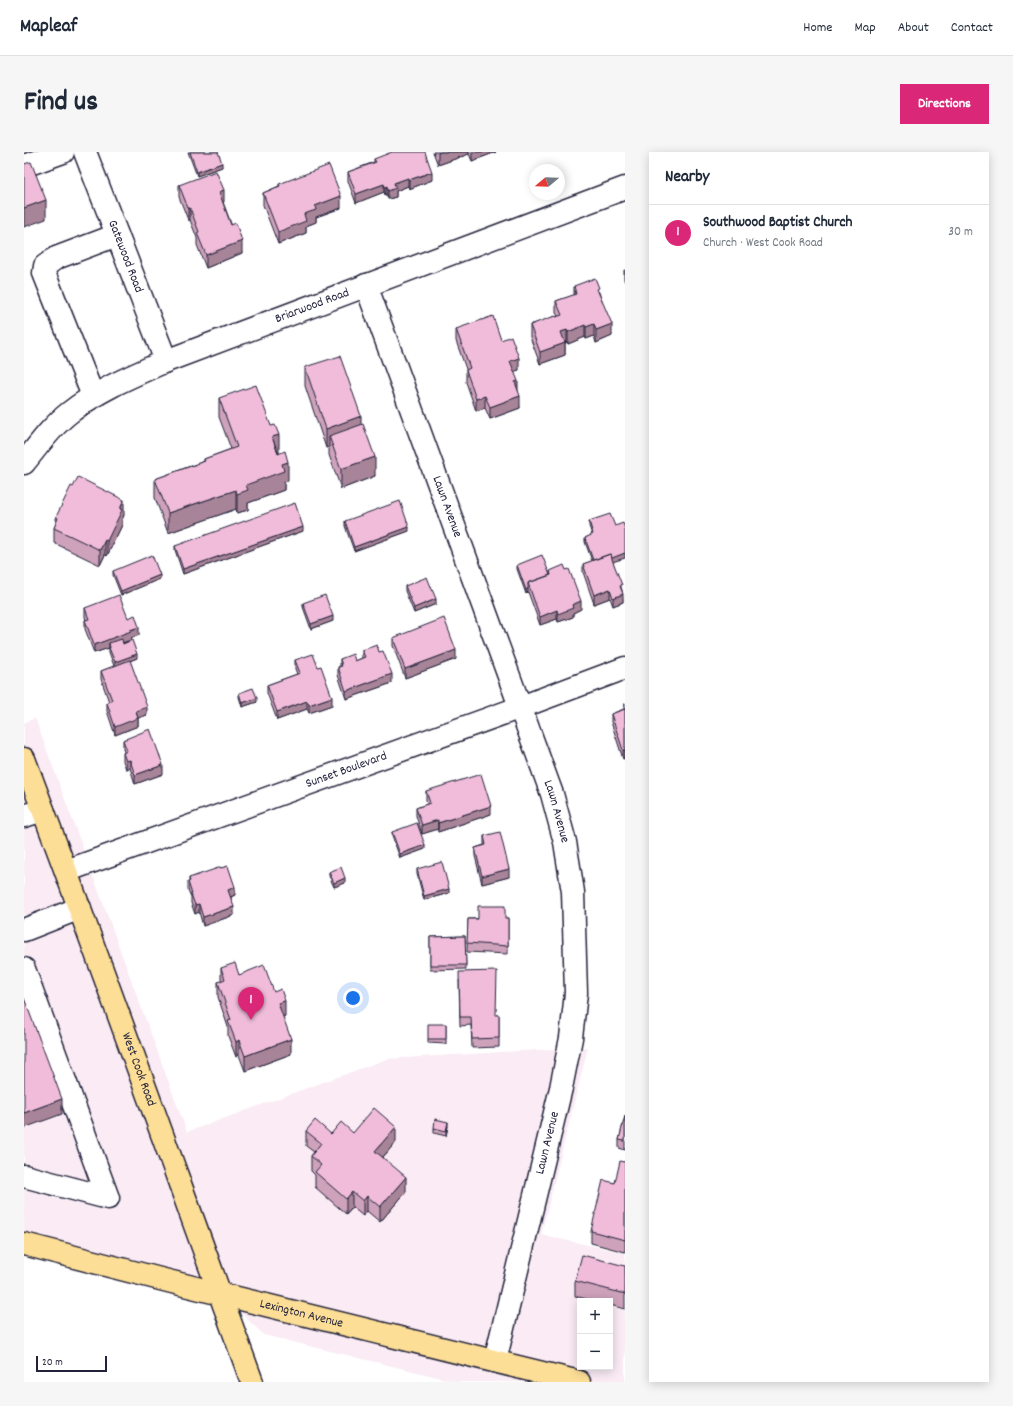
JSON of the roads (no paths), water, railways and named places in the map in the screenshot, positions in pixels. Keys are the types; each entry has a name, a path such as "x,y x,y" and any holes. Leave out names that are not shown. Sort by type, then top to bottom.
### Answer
{"main road":[{"name":"West Cook Road","path":"24,759 34,813 66,871 252,1382"},
{"name":"Lexington Avenue","path":"24,1244 579,1382"}],"street":[{"path":"32,160 63,152"},
{"name":"Gatewood Road","path":"85,152 166,361"},
{"name":"Briarwood Road","path":"24,463 43,438 68,414 93,396 121,381 166,361 625,188"},
{"path":"93,396 44,273 44,266 56,258 118,235"},
{"name":"Lawn Avenue","path":"366,285 552,794 566,842 573,892 576,993 571,1038 561,1088 495,1361"},
{"name":"Sunset Boulevard","path":"66,871 625,668"},
{"path":"24,930 80,908"},
{"path":"24,969 108,1198 24,1176"}],"place":[{"name":"Southwood Baptist Church","path":"251,1020"}]}
